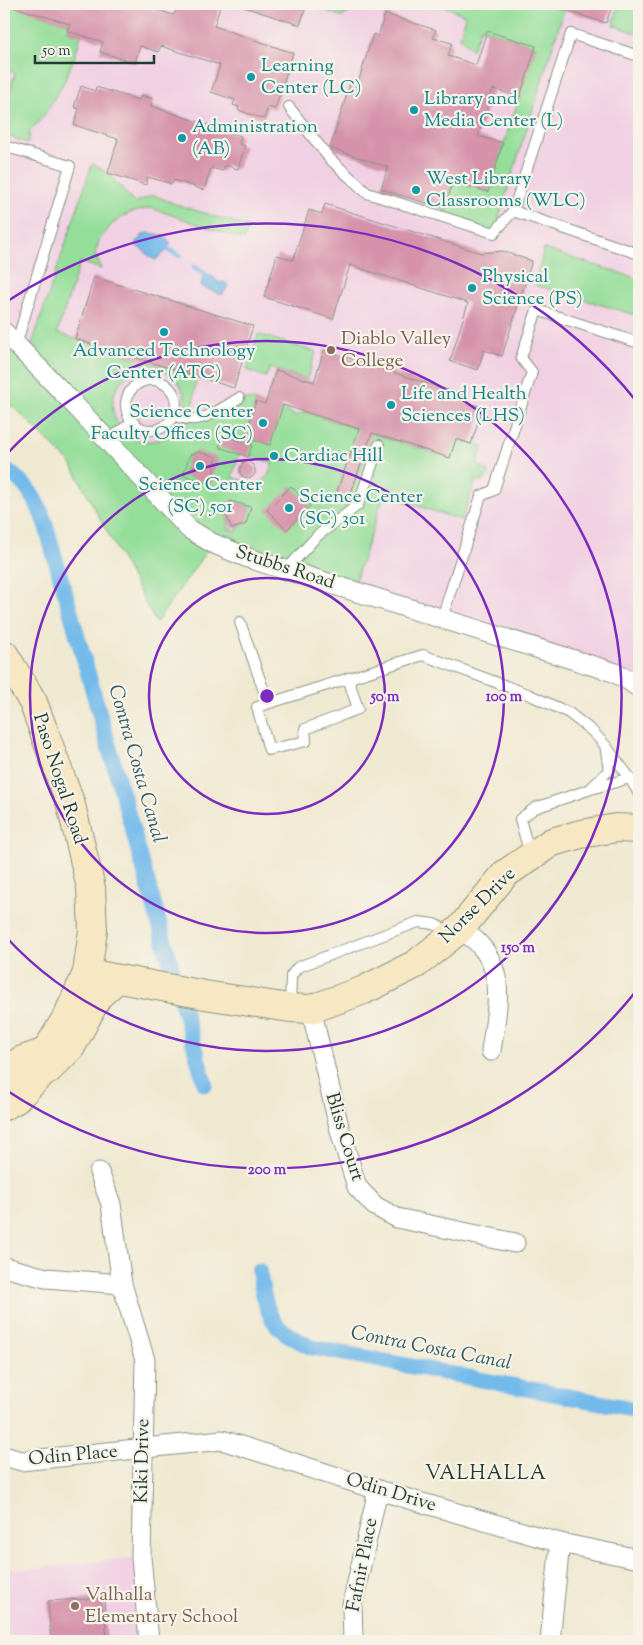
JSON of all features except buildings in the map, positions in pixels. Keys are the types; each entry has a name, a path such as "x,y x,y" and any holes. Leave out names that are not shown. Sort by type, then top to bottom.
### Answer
{"street":[{"name":"Stubbs Road","path":"10,338 189,529 212,543 248,558 613,672 639,688"},
{"name":"Paso Nogal Road","path":"4,654 33,702 71,805 91,888 93,930 87,973 44,1063 15,1100 4,1106"},
{"name":"Norse Drive","path":"87,973 194,993 300,1008 364,990 416,964 457,931 505,874 552,842 616,828 639,829"},
{"path":"457,931 478,943 492,963 499,993 491,1051"},
{"path":"4,1072 22,1060 44,1063 48,1070 71,1047 98,996 117,979"},
{"name":"Bliss Court","path":"300,1008 357,1186 374,1206 397,1218 515,1243"},
{"name":"Kiki Drive","path":"99,1172 111,1204 122,1284 145,1360 141,1557 149,1641"},
{"path":"4,1267 46,1278 122,1284"},
{"name":"Odin Drive","path":"144,1449 222,1440 378,1490 560,1543 639,1559"},
{"name":"Odin Place","path":"4,1456 21,1461 144,1449"},
{"name":"Fafnir Place","path":"353,1641 352,1605 378,1490"},
{"path":"550,1641 560,1543"}],"lane":[{"path":"289,107 329,158 367,192 494,232 513,211 571,34 639,56"},
{"path":"4,146 70,166 10,338"},
{"path":"513,211 639,254"},
{"path":"442,618 481,496 494,490 522,406 532,372 522,358 537,310 639,342"},
{"path":"143,380 156,380 169,387 172,391 176,402 174,415 163,427 155,430 143,429 132,422 126,410 126,398 134,386 143,380"},
{"path":"174,415 192,419 207,418 239,398"},
{"path":"108,441 132,422"},
{"path":"286,570 317,536 358,505 378,445"},
{"path":"240,622 268,703"},
{"path":"348,678 358,710 305,730 306,741 269,750 257,707 268,703 348,678 423,655 530,695 568,713 592,731 605,745 630,778 639,794"},
{"path":"591,789 609,770 605,745"},
{"path":"530,856 520,819 535,808 630,778"},
{"path":"300,1008 291,976 298,967 418,922 434,924 457,931"}],"shaded area":[{"name":"Diablo Valley College","path":"4,4 639,4 639,695 623,681 248,558 4,332"},
{"name":"Valhalla Elementary School","path":"141,1557 149,1641 4,1641 4,1564 16,1570"}],"green space":[{"path":"8,4 37,4 35,13 70,24 67,31 81,35 75,56 64,82 43,117 30,131 28,143 4,135 4,111 15,73 4,69 4,10 6,10"},
{"path":"321,4 364,4 342,17 319,8"},
{"path":"431,4 566,4 494,233 443,216 453,181 488,192 536,46 481,28 472,50 460,37 466,16 449,8"},
{"path":"619,4 639,4 639,34 613,25"},
{"path":"92,164 110,176 134,203 154,195 175,204 249,227 244,240 151,208 129,213 112,224 99,241 95,253 101,269 80,262 57,333 196,377 192,419 239,398 256,401 245,437 247,438 246,442 252,444 281,409 296,416 304,412 450,458 456,439 483,447 477,464 490,473 482,482 476,480 461,520 384,495 352,590 212,543 156,623 71,464 17,410 4,401 4,340 28,356","holes":["146,368 163,371 175,379 182,390 185,403 184,416 178,427 167,436 152,441 137,439 125,433 117,422 113,410 114,397 119,384 130,374","352,447 366,452 347,505 334,500","198,452 217,458 210,483 183,475 190,455","240,453 273,463 269,474 258,486 232,477","291,486 310,506 287,529","230,501 251,507 246,524 238,527 237,531 228,529 229,523 226,515"]},
{"path":"544,249 639,279 639,316 535,285"},
{"path":"258,334 316,352 307,379 270,368 266,377 247,370"}],"water":[{"path":"143,234 163,235 171,243 164,253 155,260 137,246 136,241 140,240"},
{"path":"204,273 211,275 219,283 225,282 228,286 222,295 201,286"}],"waterway":[{"path":"167,249 180,256"},
{"path":"194,267 204,273"},
{"name":"Contra Costa Canal","path":"4,469 20,481 31,493 46,526 205,1084"},
{"name":"Contra Costa Canal","path":"259,1271 265,1302 273,1320 285,1332 310,1347 639,1410"}],"place":[{"name":"Learning Center (LC)","path":"251,77"},
{"name":"Library and Media Center (L)","path":"414,110"},
{"name":"Administration (AB)","path":"182,138"},
{"name":"West Library Classrooms (WLC)","path":"416,190"},
{"name":"Physical Science (PS)","path":"472,288"},
{"name":"Advanced Technology Center (ATC)","path":"164,332"},
{"name":"Diablo Valley College","path":"331,350"},
{"name":"Life and Health Sciences (LHS)","path":"391,405"},
{"name":"Science Center Faculty Offices (SC)","path":"263,423"},
{"name":"Cardiac Hill","path":"274,456"},
{"name":"Science Center (SC) 501","path":"200,466"},
{"name":"Science Center (SC) 301","path":"289,508"},
{"name":"Valhalla Elementary School","path":"75,1606"}],"district":[{"name":"VALHALLA","path":"486,1474"}]}
